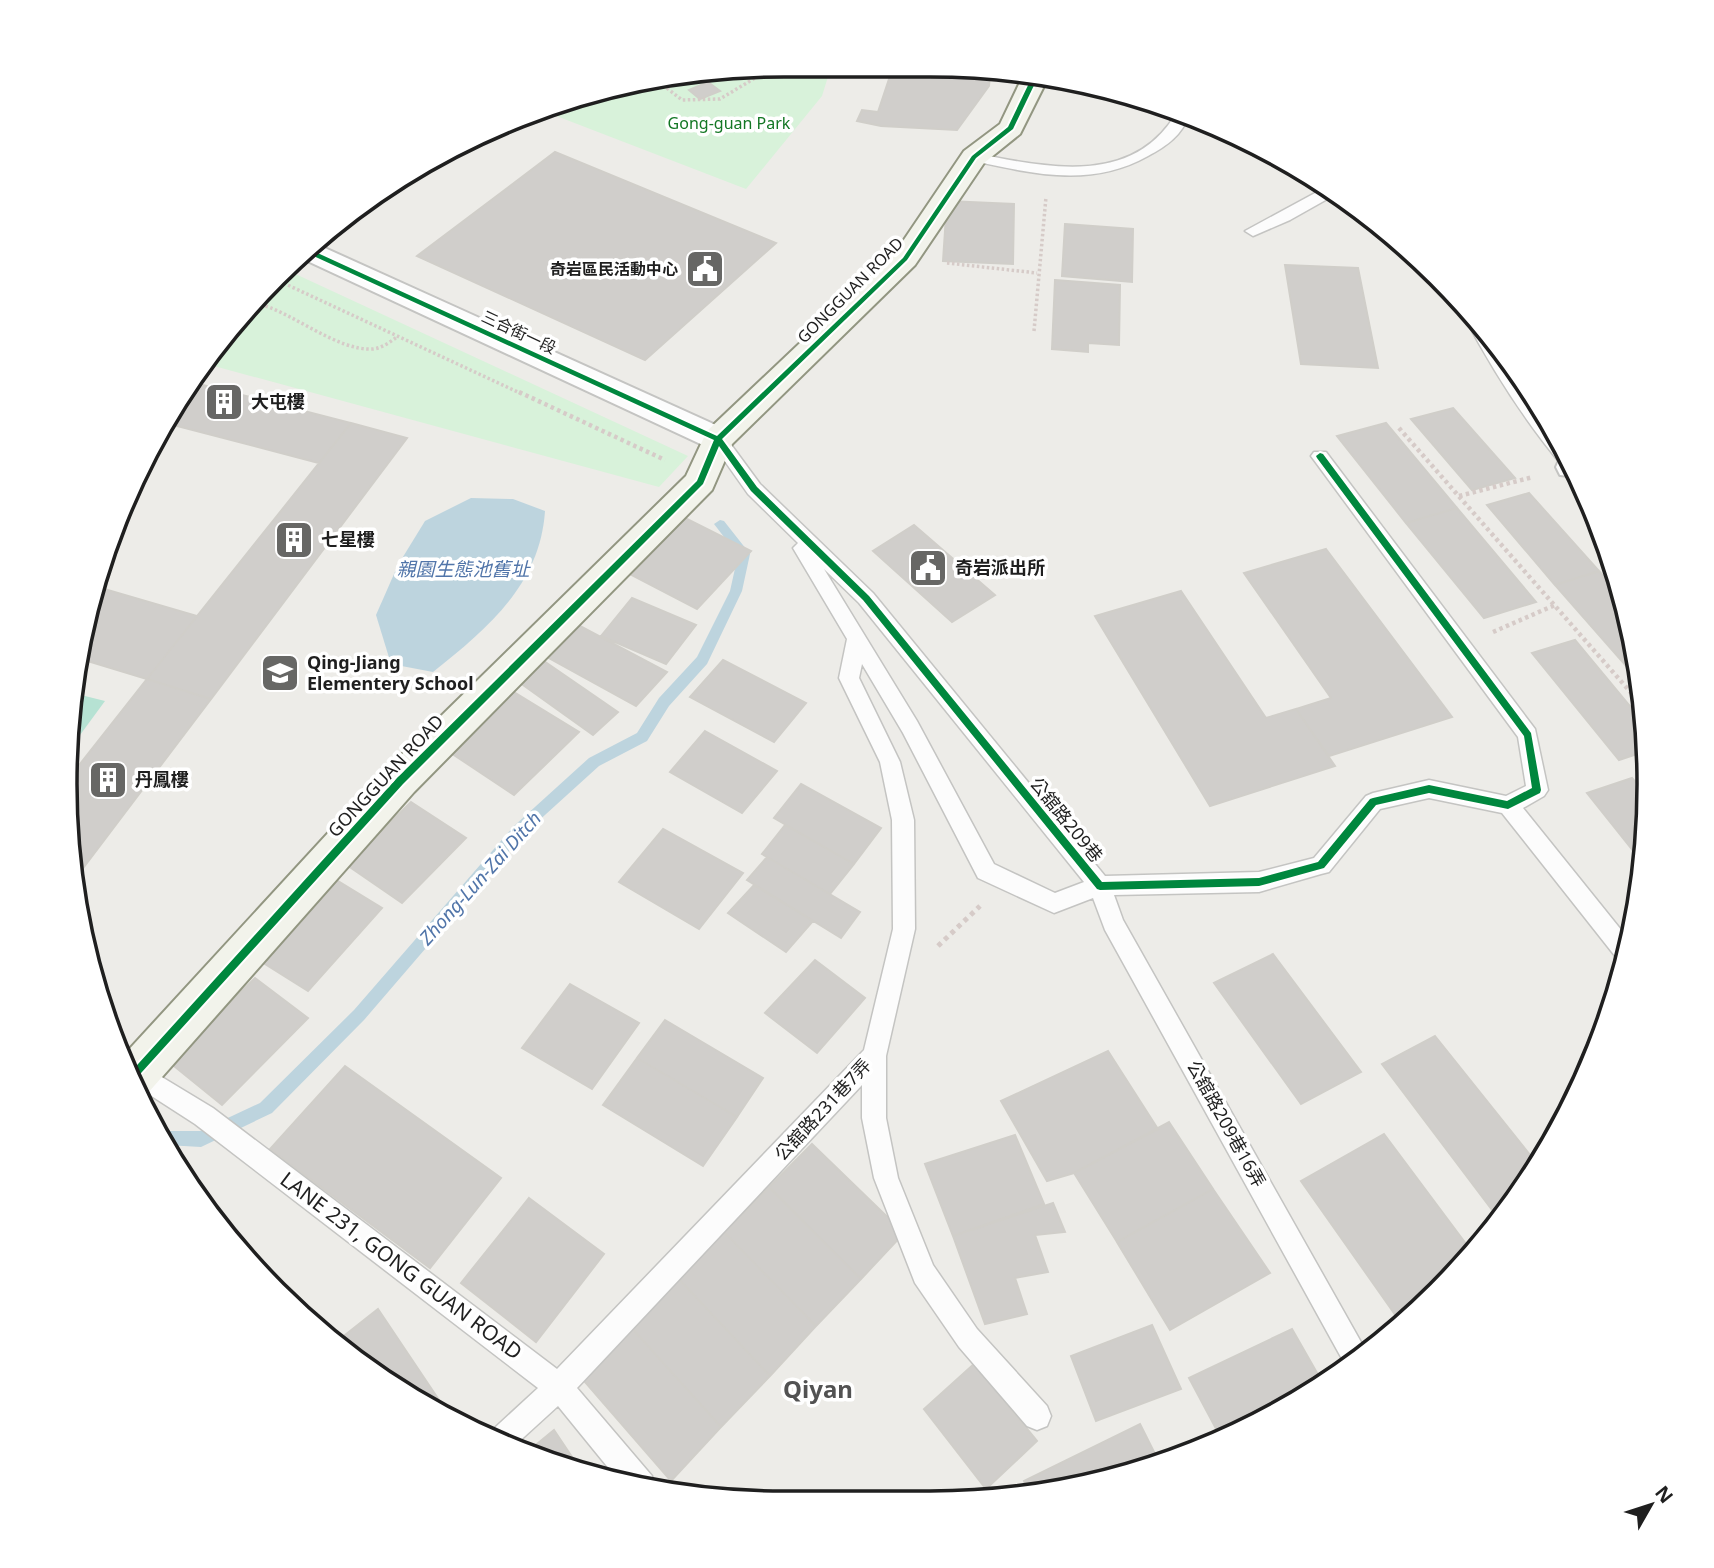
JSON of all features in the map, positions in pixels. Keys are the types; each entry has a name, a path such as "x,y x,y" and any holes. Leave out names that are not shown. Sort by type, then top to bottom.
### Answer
{"street":[{"name":"GONGGUAN ROAD","path":"137,1068 400,781 688,494 718,439 905,259 974,157 1011,128 1031,85"},
{"name":"三合街一段","path":"316,254 718,439"}],"lane":[{"path":"974,157 1048,172 1094,174 1135,159 1177,132 1180,123"},
{"path":"1253,231 1284,218 1321,195"},
{"path":"1491,354 1562,466"},
{"name":"公舘路209巷","path":"718,439 754,489 866,598 1100,886"},
{"path":"1320,456 1528,735 1537,790 1508,804 1618,943"},
{"name":"公舘路209巷","path":"785,521 910,727 986,871 1054,903 1100,886 1259,882 1321,865 1373,802 1429,789 1508,804"},
{"name":"公舘路231巷7弄","path":"507,1434 559,1387 874,1056 904,929 903,820 890,762 849,678 857,637"},
{"name":"公舘路209巷16弄","path":"1100,886 1113,923 1352,1351"},
{"path":"874,1056 874,1118 886,1178 924,1274 968,1338 1037,1416"},
{"name":"LANE 231, GONG GUAN ROAD","path":"142,1079 204,1116 242,1144 559,1387 632,1474"}],"path":[{"path":"665,88 682,100 720,99 755,78"},
{"path":"1034,331 1037,273 1044,226"},
{"path":"905,259 1037,273"},
{"path":"264,305 291,312 348,346 375,349 398,336"},
{"path":"1399,428 1631,693"},
{"path":"1459,496 1563,469"},
{"path":"937,947 1006,881"}],"green space":[{"name":"Gong-guan Park","path":"828,77 822,96 746,189 555,116 601,101 692,83"},
{"path":"295,274 688,456 659,487 214,366 252,318"},
{"path":"83,695 105,701 79,736"}],"water":[{"name":"親園生態池舊址","path":"471,498 513,499 545,511 541,537 533,561 522,583 491,622 433,672 391,664 376,615 398,565 425,521"}],"building":[{"path":"890,77 990,80 989,86 957,130 881,126 857,121 862,110 878,112"},
{"path":"708,82 720,91 700,99 689,90"},
{"path":"555,152 776,243 645,360 417,256"},
{"path":"947,201 1014,204 1013,264 943,261"},
{"path":"1065,224 1133,229 1132,282 1062,276"},
{"path":"1285,265 1358,268 1378,368 1301,364"},
{"path":"1055,280 1120,285 1119,345 1088,343 1088,352 1052,349"},
{"name":"大屯樓","path":"201,384 351,423 319,463 175,425"},
{"path":"1453,408 1515,478 1472,490 1411,419"},
{"name":"七星樓","path":"351,423 407,438 211,699 147,679"},
{"path":"1386,423 1457,508 1406,523 1337,436"},
{"path":"1529,493 1599,571 1555,585 1487,505"},
{"path":"1457,508 1536,602 1484,618 1406,523"},
{"path":"677,514 751,551 697,609 622,570"},
{"name":"奇岩派出所","path":"914,525 995,595 952,622 873,551"},
{"path":"1326,549 1452,717 1329,756 1296,709 1331,698 1244,573"},
{"path":"1599,571 1606,579 1613,601 1627,666 1555,585"},
{"path":"105,589 197,616 147,679 88,661"},
{"path":"1181,591 1266,718 1296,709 1335,766 1210,806 1095,616"},
{"path":"632,598 696,625 666,664 601,636"},
{"path":"578,625 667,672 636,706 547,657"},
{"path":"1575,640 1633,709 1636,754 1619,760 1532,653"},
{"path":"541,659 618,712 593,735 516,680"},
{"path":"723,660 806,703 774,742 690,697"},
{"name":"丹鳳樓","path":"147,679 211,699 82,869 78,767"},
{"path":"509,689 579,732 514,795 445,749"},
{"path":"705,731 777,771 742,813 670,772"},
{"path":"1632,778 1637,784 1633,851 1587,793"},
{"path":"801,784 881,828 854,864 774,818"},
{"path":"411,802 466,838 402,903 347,865"},
{"path":"785,825 854,864 830,894 762,854"},
{"path":"663,829 743,873 699,929 619,882"},
{"path":"767,857 860,912 841,938 747,880"},
{"path":"325,873 382,908 308,991 249,954"},
{"path":"754,885 813,921 786,952 728,913"},
{"path":"1273,954 1361,1072 1301,1104 1214,983"},
{"path":"815,960 865,998 817,1053 765,1013"},
{"path":"255,978 308,1018 222,1105 169,1062"},
{"path":"570,984 639,1023 592,1089 522,1048"},
{"path":"665,1020 763,1078 737,1117 637,1058"},
{"path":"1435,1036 1531,1156 1493,1211 1382,1064"},
{"path":"1108,1051 1158,1129 1074,1173 1047,1181 1001,1101"},
{"path":"637,1058 737,1117 703,1166 603,1105"},
{"path":"345,1066 501,1178 430,1268 270,1149"},
{"path":"1169,1122 1213,1189 1117,1242 1074,1173"},
{"path":"1384,1134 1466,1245 1396,1316 1301,1181"},
{"path":"1015,1135 1044,1204 953,1236 925,1164"},
{"path":"812,1144 904,1233 861,1279 769,1187"},
{"path":"769,1187 861,1279 816,1326 724,1232"},
{"path":"1213,1189 1270,1273 1170,1330 1117,1242"},
{"path":"529,1198 604,1254 536,1342 461,1283"},
{"path":"1053,1203 1065,1232 1035,1235 1048,1272 1015,1278 1027,1314 985,1324 953,1236"},
{"path":"724,1232 816,1326 770,1376 678,1278"},
{"path":"678,1278 770,1376 721,1427 630,1326"},
{"path":"378,1309 440,1401 391,1372 343,1336"},
{"path":"1152,1325 1181,1389 1096,1421 1071,1356"},
{"path":"630,1326 721,1427 671,1481 579,1375"},
{"path":"1292,1329 1318,1375 1217,1430 1189,1378"},
{"path":"974,1364 1037,1441 985,1488 924,1409"},
{"path":"1140,1424 1155,1454 1068,1477 1025,1484 1024,1481"},
{"path":"554,1430 573,1458 557,1453 536,1445"}],"waterway":[{"name":"Zhong-Lun-Zai Ditch","path":"172,1138 201,1139 266,1108 359,1015 519,830 594,762 642,737 664,702 702,660 736,591 744,554 720,524"}],"cycle path":[{"path":"138,1071 400,781 700,482 718,439 905,259 974,157 1011,128 1031,85"},
{"path":"316,254 718,439 754,489 866,598 1100,886 1259,882 1321,865 1373,802 1429,789 1508,805 1537,790 1528,735 1320,456"}],"place":[{"name":"奇岩區民活動中心","path":"705,269"},
{"name":"大屯樓","path":"224,402"},
{"name":"七星樓","path":"294,540"},
{"name":"奇岩派出所","path":"928,568"},
{"name":"Qing-Jiang Elementery School","path":"280,673"},
{"name":"丹鳳樓","path":"108,780"}],"district":[{"name":"Qiyan","path":"818,1390"}]}
